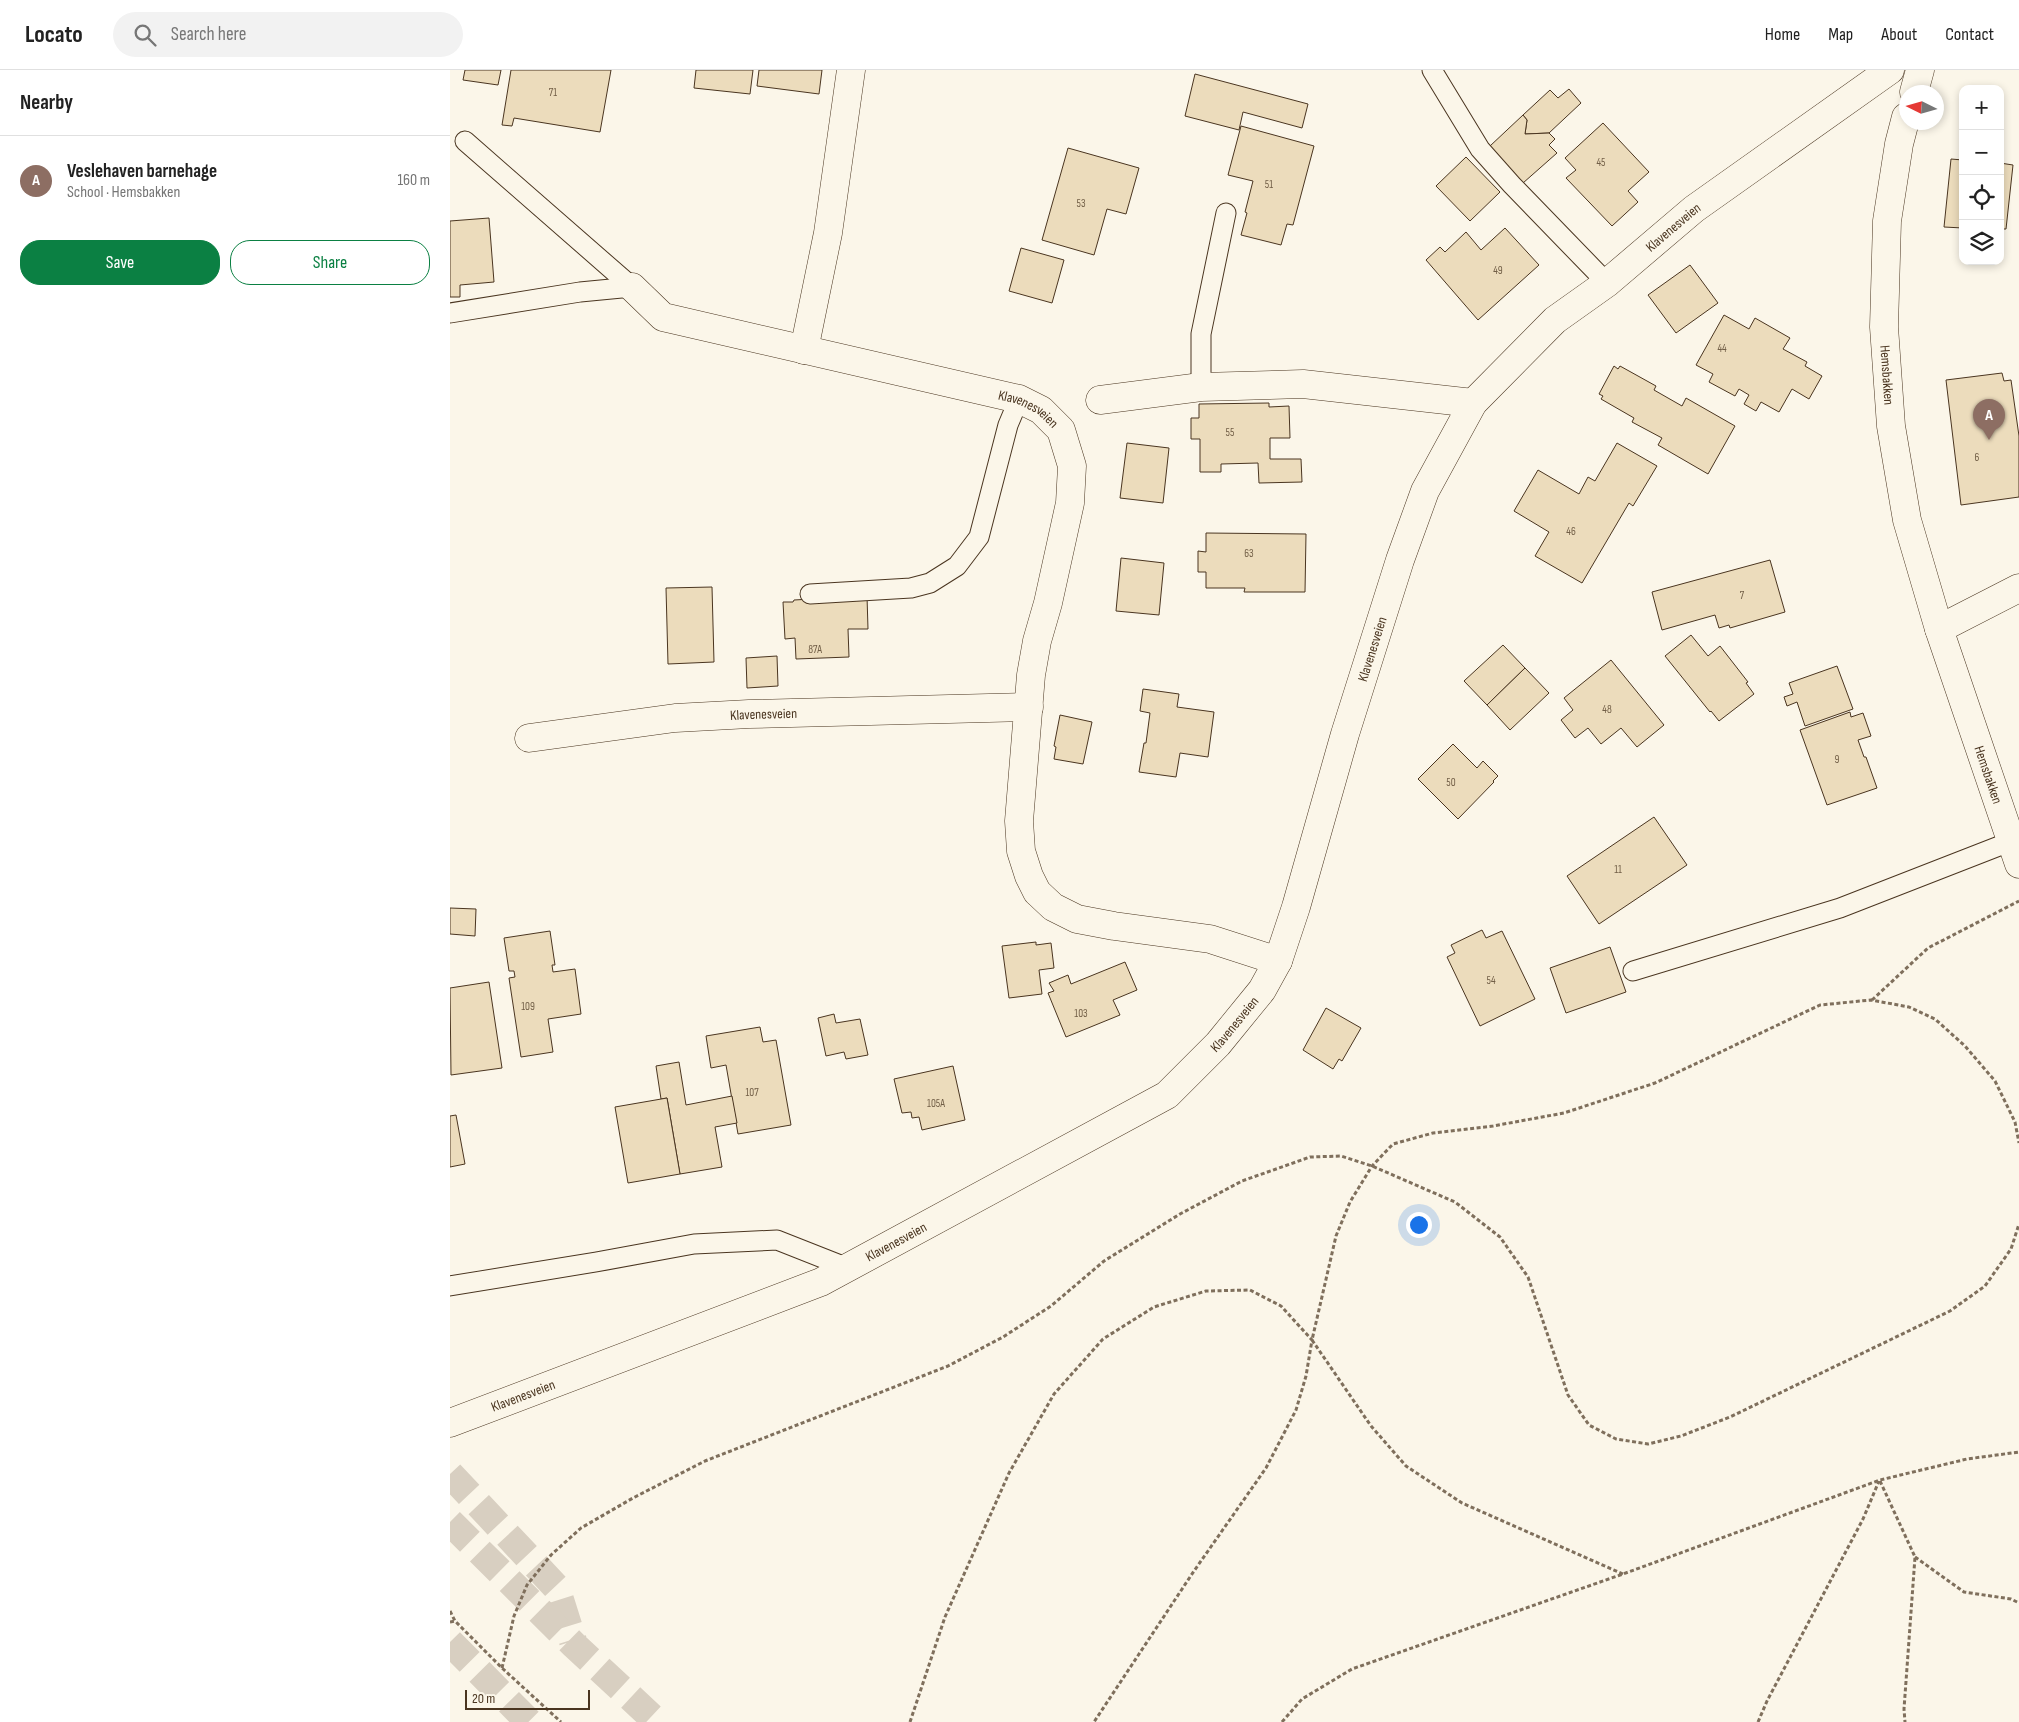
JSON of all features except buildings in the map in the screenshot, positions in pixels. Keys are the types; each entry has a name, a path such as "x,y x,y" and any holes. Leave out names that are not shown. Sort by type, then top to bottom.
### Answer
{"street":[{"path":"804,350 828,233 851,70"},
{"name":"Klavenesveien","path":"450,1423 821,1282 1167,1095 1218,1044 1262,990 1278,961 1296,906 1345,734 1400,560 1425,491 1473,403 1555,320 1607,282 1694,209 1890,70"},
{"path":"1916,85 1920,70"},
{"name":"Hemsbakken","path":"1903,130 1887,221 1885,337 1891,426 1907,520 1939,629 2015,852"},
{"name":"Klavenesveien","path":"632,287 663,317 1019,399 1041,410 1061,430 1072,466 1070,503 1048,603 1037,641 1031,676 1019,821 1021,851 1029,876 1037,892 1053,907 1077,919 1210,939 1278,961"},
{"path":"1100,400 1201,387 1303,384 1473,403"},
{"path":"1939,629 2019,588"},
{"name":"Klavenesveien","path":"529,738 675,718 1029,706"}],"lane":[{"path":"1432,70 1480,149 1512,185 1607,282"},
{"path":"465,141 632,287"},
{"path":"1201,387 1200,334 1226,212"},
{"path":"450,313 580,292 632,287"},
{"path":"810,594 911,588 930,583 957,566 979,537 1008,425 1019,399"},
{"path":"1633,971 2015,852"},
{"path":"450,1286 694,1244 777,1240 848,1268"}],"path":[{"path":"1871,1000 1928,948 2019,901"},
{"path":"1094,1722 1194,1571 1266,1468 1296,1410 1306,1376 1312,1340 1336,1236 1350,1202 1372,1166 1393,1144 1432,1133 1493,1126 1564,1113 1655,1083 1820,1005 1871,1000 1909,1007 1934,1019 1965,1046 1995,1081 2015,1122 2019,1142"},
{"path":"502,1668 514,1616 527,1585 551,1556 581,1528 632,1498 705,1460 948,1366 1003,1337 1051,1306 1104,1261 1180,1214 1242,1181 1310,1157 1341,1156 1372,1166 1455,1202 1500,1238 1528,1276 1568,1395 1589,1425 1616,1439 1648,1444 1681,1436 1730,1417 1950,1311 1985,1286 2011,1249 2019,1224"},
{"path":"910,1722 945,1617 1009,1473 1054,1394 1103,1340 1154,1307 1206,1291 1250,1290 1281,1306 1312,1340 1370,1426 1406,1466 1462,1503 1623,1574"},
{"path":"1282,1722 1302,1699 1352,1669 1623,1574 1880,1480 1967,1459 2019,1452"},
{"path":"1880,1480 1915,1557 1904,1709 1905,1722"},
{"path":"1758,1722 1767,1701 1863,1520 1880,1480"},
{"path":"1915,1557 1964,1592 2011,1599 2019,1603"},
{"path":"450,1611 456,1621 502,1668 561,1722"},
{"path":"450,1622 456,1621"}],"tunnel":[{"path":"450,1474 556,1587 573,1641"},
{"path":"450,1522 574,1645 657,1722"},
{"path":"450,1642 529,1722"}],"place":[{"name":"Veslehaven barnehage","path":"1989,440"}]}
